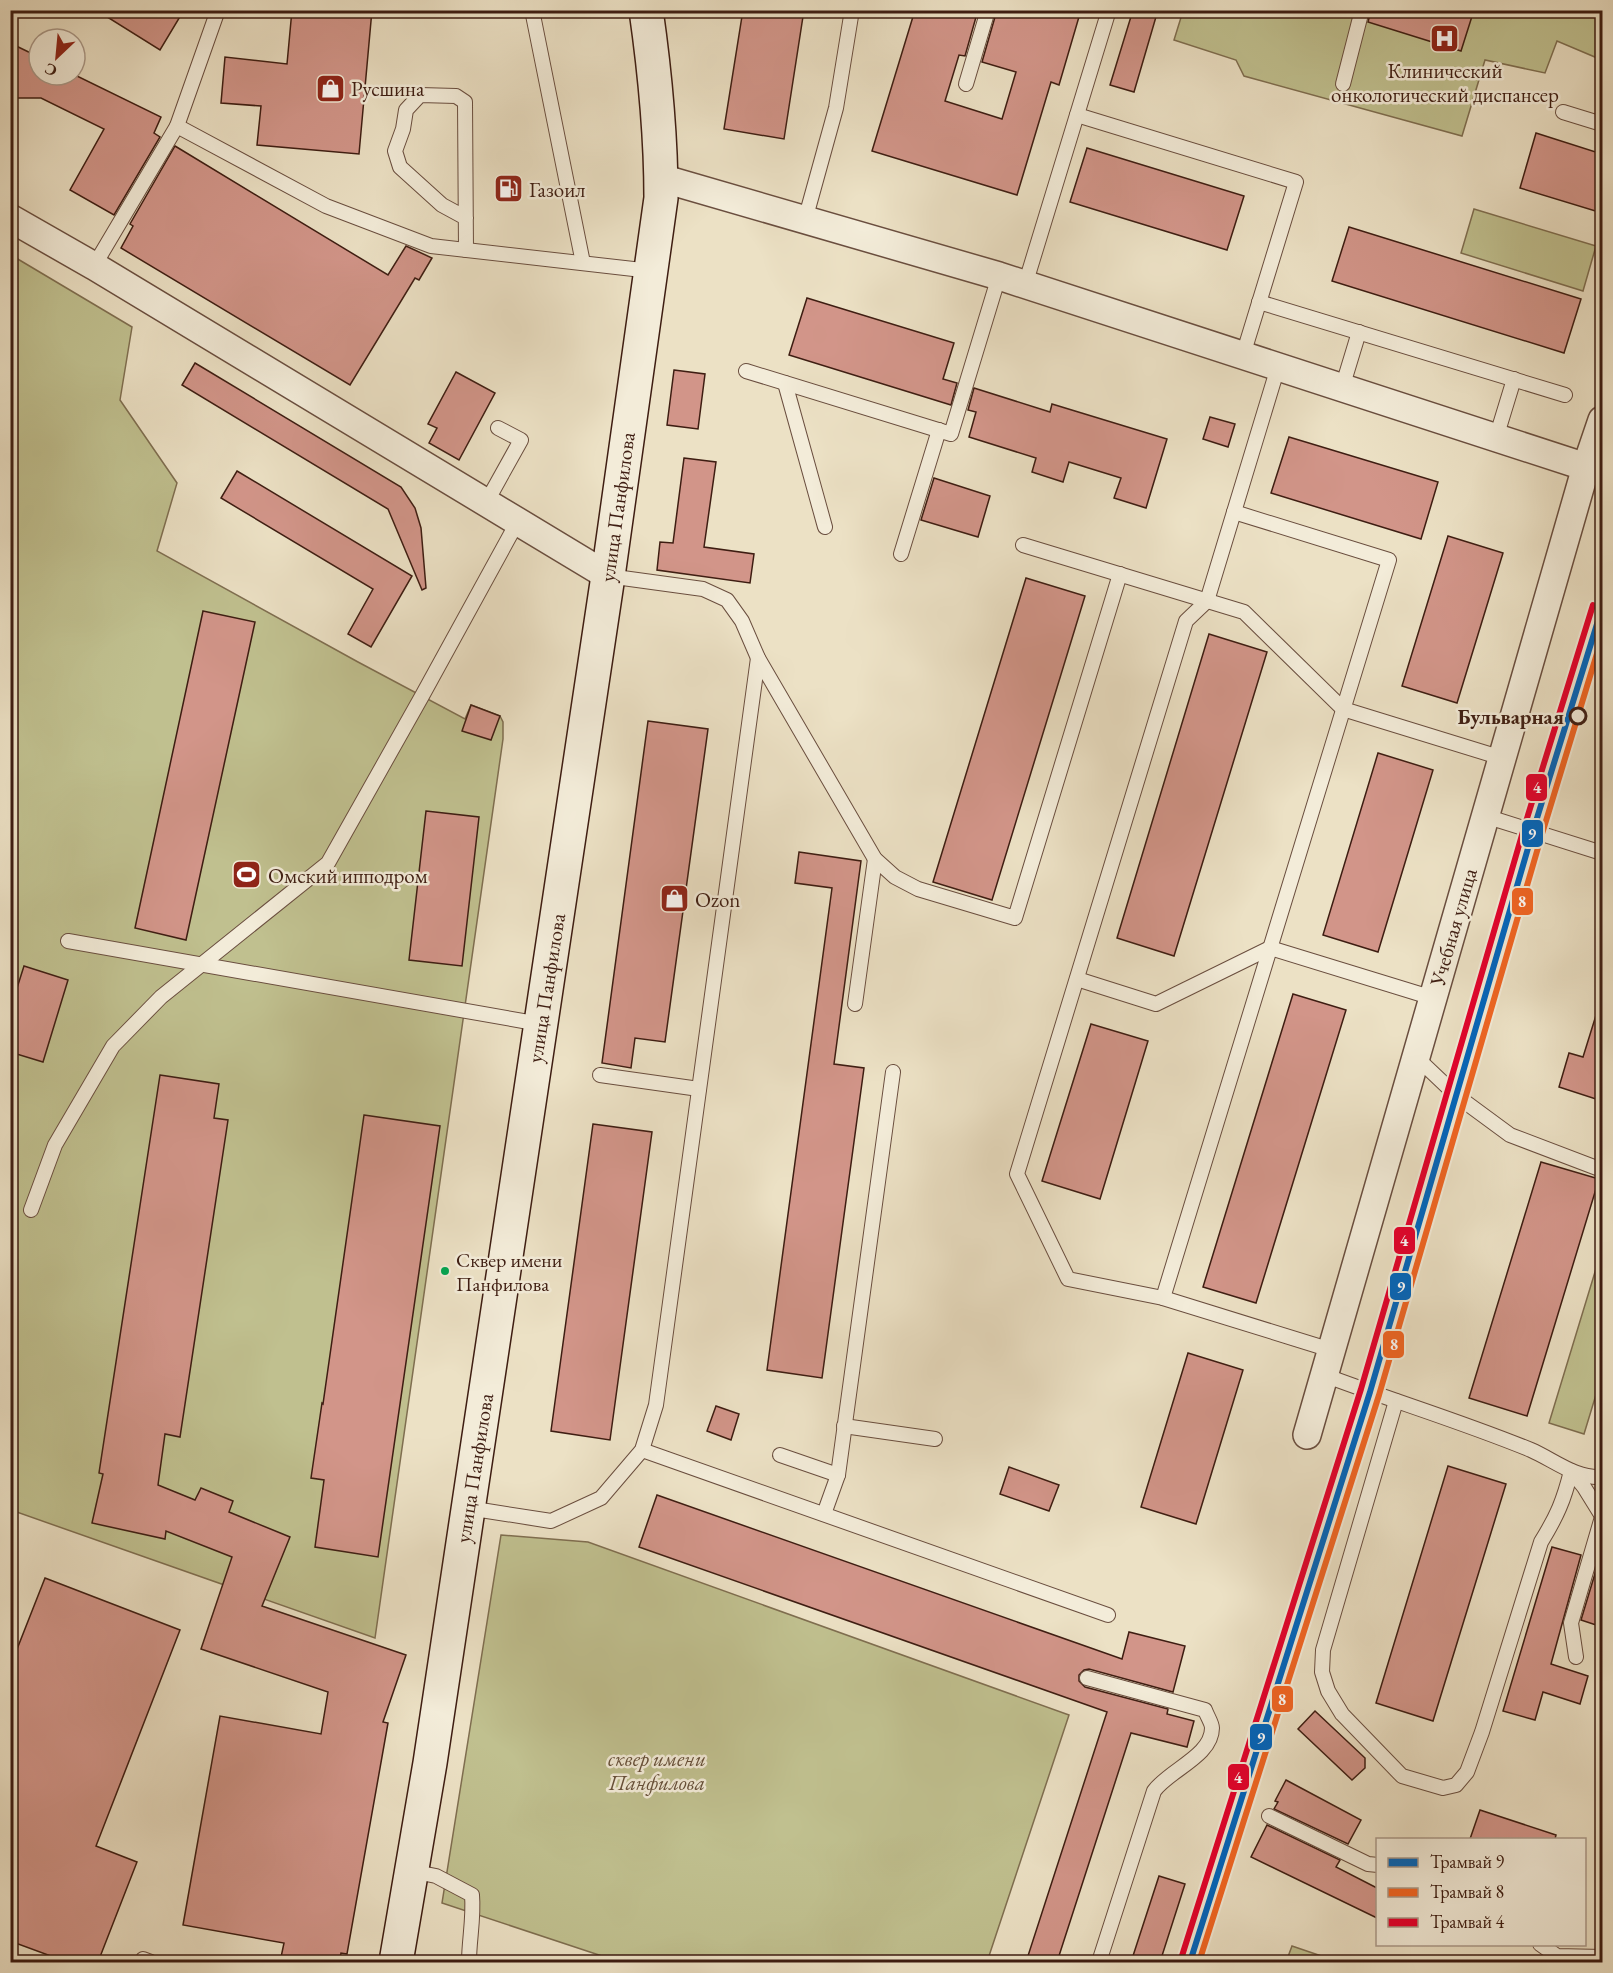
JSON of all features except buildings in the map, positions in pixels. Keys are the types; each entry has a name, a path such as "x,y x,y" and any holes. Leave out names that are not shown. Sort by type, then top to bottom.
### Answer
{"main road":[{"name":"улица Панфилова","path":"396,1962 430,1763 608,576 662,198 652,56 646,10"}],"street":[{"path":"661,178 999,276 1586,467"},
{"path":"10,218 94,266 608,576"},
{"name":"Учебная улица","path":"1307,1435 1586,467 1602,420"}],"lane":[{"path":"94,266 177,126 218,10"},
{"path":"532,10 583,263"},
{"path":"806,220 836,108 852,10"},
{"path":"966,84 988,10"},
{"path":"1025,285 1109,10"},
{"path":"1342,84 1362,10"},
{"path":"466,218 442,205 400,167 395,151 403,129 406,110 420,95 456,96 465,102 466,218 466,250"},
{"path":"1563,112 1602,124"},
{"path":"1077,115 1296,182 1243,355"},
{"path":"177,126 326,206 431,246 651,271"},
{"path":"746,371 951,434 999,276"},
{"path":"1260,302 1565,395"},
{"path":"1342,388 1359,332"},
{"path":"1278,367 1207,601 1186,621 1017,1173 1068,1279 1163,1298 1328,1362 1396,1401 1533,1451 1571,1471 1592,1478 1602,1477"},
{"path":"1496,438 1514,379"},
{"path":"785,383 825,527"},
{"path":"486,503 521,440 498,428"},
{"path":"901,554 939,430"},
{"path":"1163,1298 1389,560 1234,513"},
{"path":"31,1210 55,1145 113,1046 160,997 328,862 518,522"},
{"path":"1023,545 1244,612 1343,709 1502,758"},
{"path":"608,576 703,589 727,600 742,621 758,658 874,859 895,877 918,889 1015,918 1120,574"},
{"path":"468,1508 551,1521 602,1498 642,1450 656,1405 758,658"},
{"path":"1485,816 1602,853"},
{"path":"855,1004 874,859"},
{"path":"68,941 540,1024"},
{"path":"1077,979 1156,1004 1270,948 1433,998"},
{"path":"1416,1057 1457,1096 1510,1135 1602,1170"},
{"path":"824,1514 838,1475 893,1072"},
{"path":"600,1075 699,1089"},
{"path":"1396,1401 1323,1650 1322,1672 1328,1691 1342,1714 1402,1776 1443,1788 1456,1785 1467,1772 1482,1732 1541,1542 1565,1498 1571,1471"},
{"path":"844,1426 935,1439"},
{"path":"642,1450 1108,1615"},
{"path":"780,1455 838,1475"},
{"path":"1571,1471 1602,1516 1571,1623 1576,1657"},
{"path":"1087,1678 1205,1710 1212,1728 1208,1743 1197,1756 1161,1781 1154,1791 1099,1962"},
{"path":"1269,1816 1368,1864 1376,1865"},
{"path":"411,1871 436,1876 472,1895 473,1914 469,1962"},
{"path":"1543,1946 1557,1956 1602,1957"}],"green space":[{"path":"1183,11 1602,11 1602,60 1557,41 1545,73 1485,60 1462,136 1244,76 1236,60 1174,40"},
{"path":"1474,209 1596,246 1583,291 1461,253"},
{"name":"Омский ипподром","path":"11,255 132,327 120,400 177,483 157,551 465,719 471,705 500,716 503,722 503,739 375,1638 11,1510"},
{"path":"1602,1249 1602,1375 1584,1434 1549,1423"},
{"name":"сквер имени Панфилова","path":"501,1535 588,1542 1069,1715 987,1962 620,1962 442,1903"},
{"path":"1292,1946 1339,1962 1286,1962"}],"tram line":[{"name":"4","path":"1181,1959 1361,1389 1524,828 1593,605"},
{"name":"9","path":"1190,1962 1370,1392 1533,831 1602,608"},
{"name":"8","path":"1199,1962 1379,1395 1542,834 1602,637"}],"place":[{"name":"Клинический онкологический диспансер","path":"1445,39"},
{"name":"Русшина","path":"330,88"},
{"name":"Газоил","path":"508,189"},
{"name":"Бульварная","path":"1578,716"},
{"name":"Омский ипподром","path":"247,875"},
{"name":"Ozon","path":"674,899"},
{"name":"Сквер имени Панфилова","path":"445,1271"}]}
